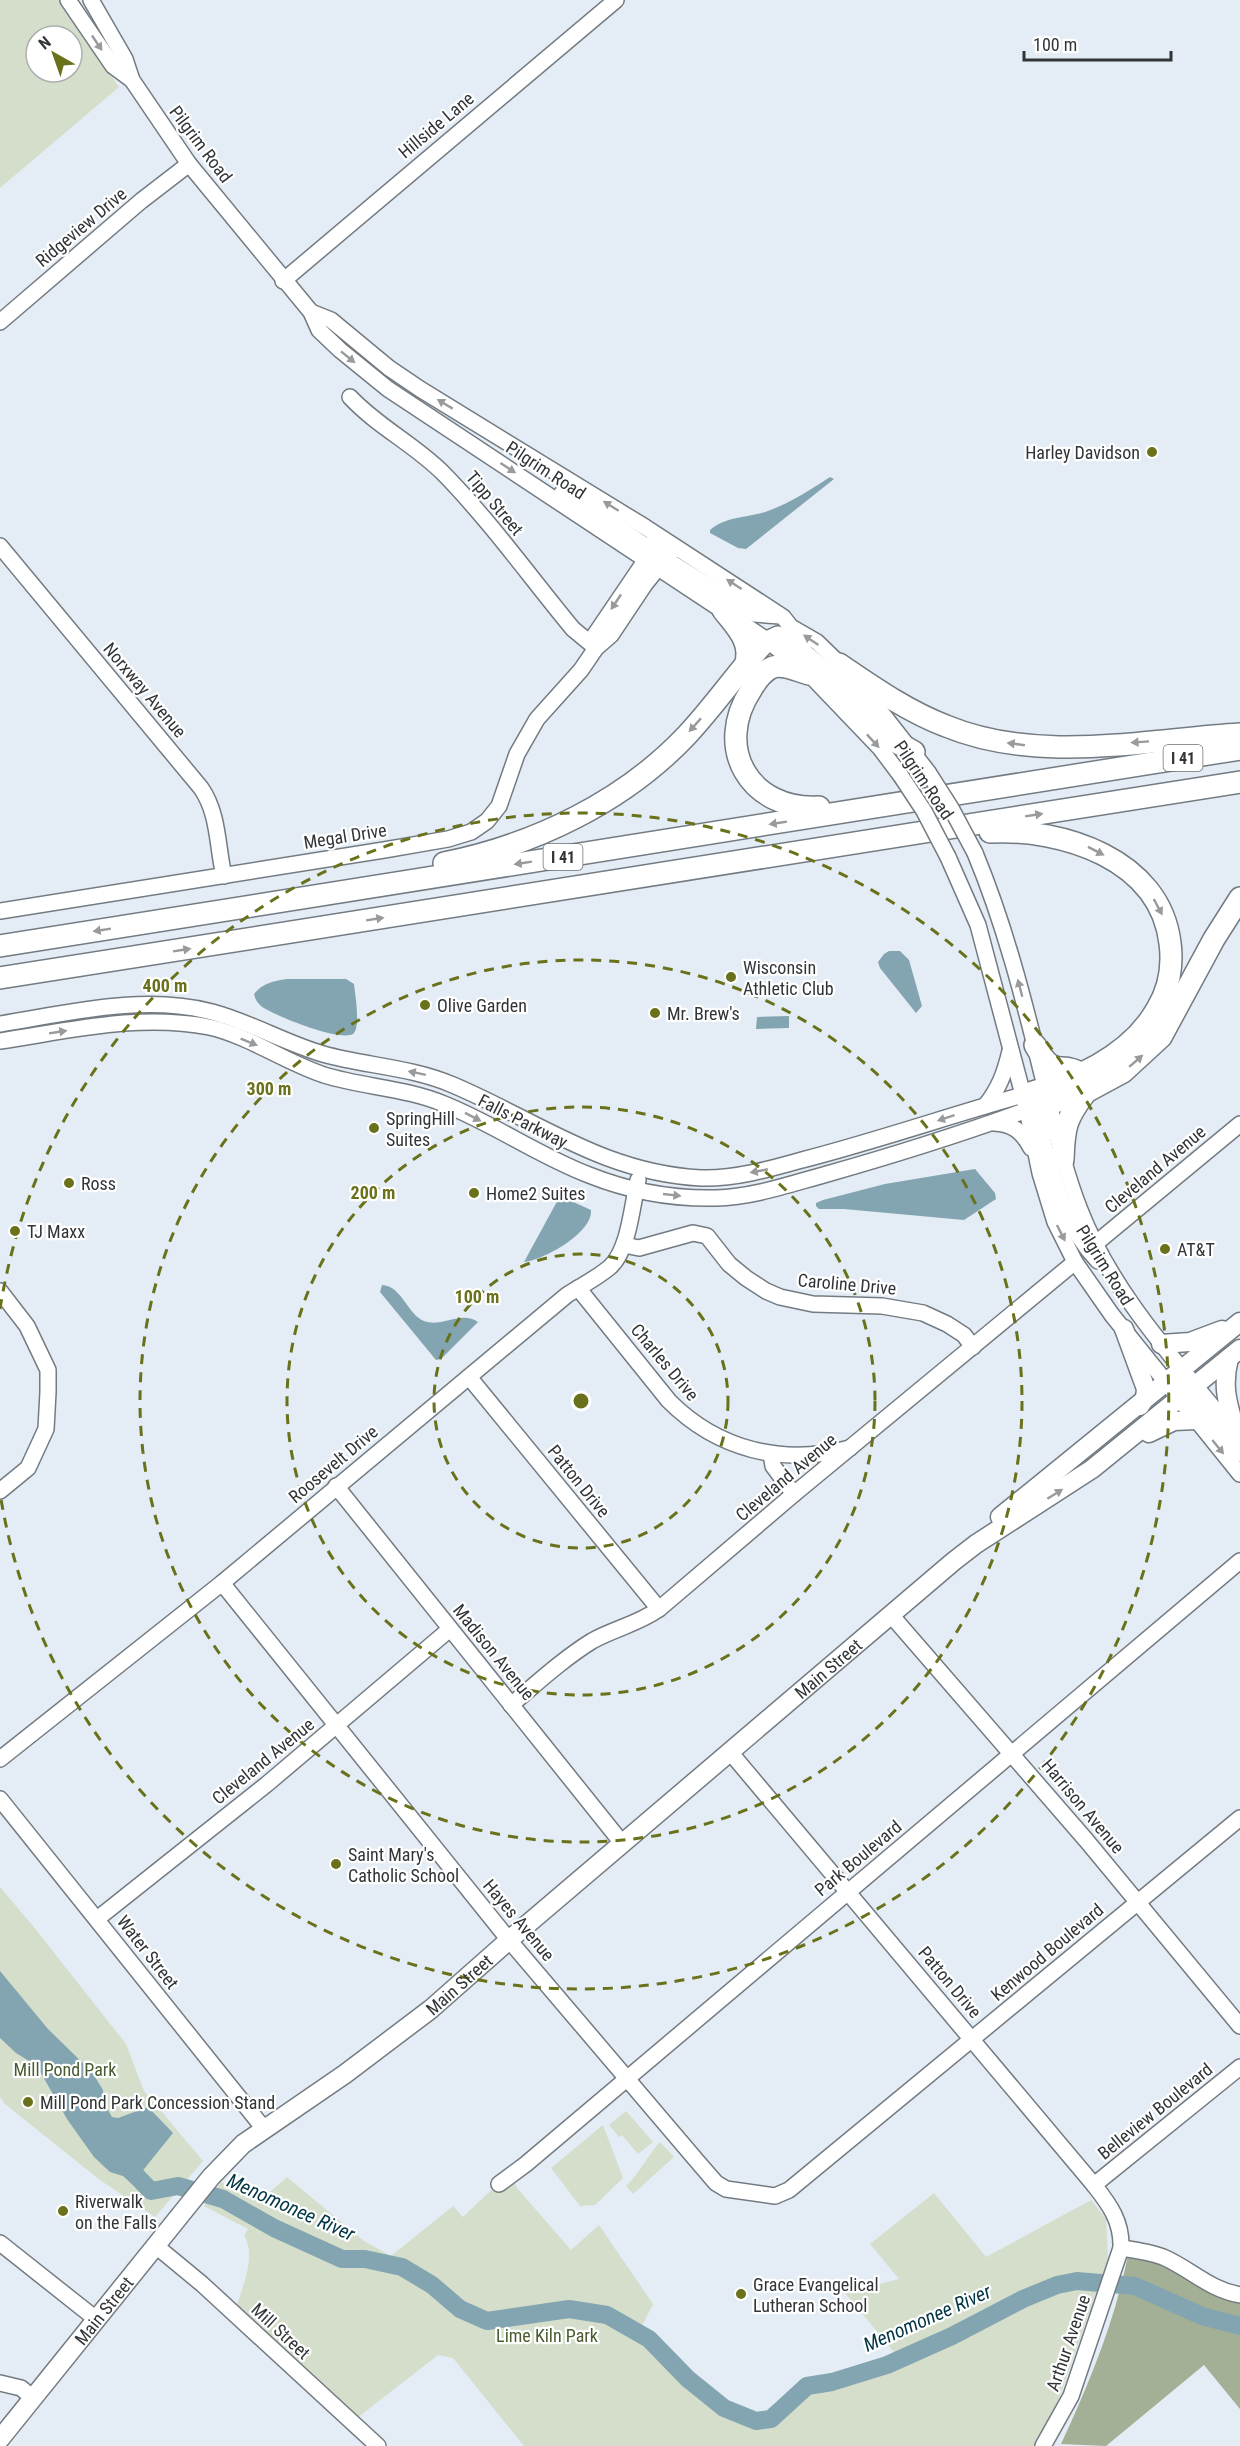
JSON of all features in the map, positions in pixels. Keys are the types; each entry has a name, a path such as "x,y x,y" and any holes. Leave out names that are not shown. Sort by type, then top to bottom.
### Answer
{"highway":[{"path":"723,610 746,643 748,653 745,666"},
{"path":"138,924 458,860 528,839 556,827 609,798 672,750 767,640 781,638 795,646 848,694 891,739 914,752"},
{"path":"839,664 924,717 960,731 1006,743 1067,747 1240,734"},
{"path":"809,674 780,667 766,671 742,703 735,730 735,747 738,757 753,782 776,801 792,806 832,807 1072,769 1126,767"},
{"name":"I 41","path":"0,946 1240,749"},
{"name":"I 41","path":"0,978 1240,782"},
{"path":"603,883 708,875 978,833 1037,834 1077,842 1119,864 1145,886 1163,914 1171,958 1165,991 1151,1018 1140,1031 1084,1083 1064,1129 1063,1160"},
{"path":"1037,1101 1084,1083 1123,1072 1161,1037 1214,939 1240,898"},
{"path":"1035,1045 1043,1059 1052,1067 1076,1071 1084,1083"}],"main road":[{"path":"1161,1344 1190,1342 1240,1322"},
{"name":"Main Street","path":"954,1562 996,1520 1140,1406 1240,1322"},
{"path":"1124,1329 1146,1389 1145,1398 1140,1406"},
{"path":"1235,1354 1224,1376 1224,1388 1239,1443"},
{"name":"Main Street","path":"0,2439 211,2177 243,2144 401,2033 976,1544 1072,1484 1235,1354"},
{"path":"1166,1383 1187,1392 1239,1443"},
{"path":"1120,1446 1174,1421 1196,1420"}],"street":[{"name":"Pilgrim Road","path":"68,0 113,66 132,80"},
{"name":"Pilgrim Road","path":"91,0 125,59 132,80 189,164 283,281 311,312 319,330 340,350 388,389 533,484 553,489 585,505 644,544 723,610 767,640 809,674 880,748 924,811 948,857 978,925 1011,1048 1063,1160 1080,1212 1095,1244 1112,1276 1161,1344 1183,1369 1187,1392 1196,1420 1240,1474"},
{"name":"Hillside Lane","path":"283,281 616,0"},
{"name":"Ridgeview Drive","path":"0,322 189,164"},
{"name":"Pilgrim Road","path":"311,312 331,320 389,368 657,554"},
{"name":"Tipp Street","path":"350,397 372,419 418,451 444,474 573,628 596,648"},
{"name":"Norxway Avenue","path":"0,546 207,796 215,818 224,876"},
{"name":"Pilgrim Road","path":"657,554 675,547 783,616 791,627 817,642 860,685 914,752 951,808 975,853 1001,920 1035,1045 1036,1158 1055,1222 1075,1262 1166,1383"},
{"path":"657,554 754,614 783,616"},
{"name":"Megal Drive","path":"0,911 447,839 476,829 491,817 499,806 517,754 537,719 578,674 596,648 611,635 643,587 657,554"},
{"name":"Falls Parkway","path":"0,1024 139,1004 177,1005 213,1012 320,1053 432,1077 534,1123 572,1145 614,1162 641,1169 703,1178 747,1173 840,1150 985,1106 1037,1101"},
{"name":"Falls Parkway","path":"0,1041 133,1023 164,1022 210,1028 259,1046 321,1074 443,1103 588,1175 636,1190 697,1198 752,1195 890,1156 991,1123 1037,1101"},
{"path":"985,1106 995,1094 1003,1077 1011,1048"},
{"path":"1037,1101 1043,1143 1063,1208 1082,1245 1112,1276"},
{"path":"991,1123 1004,1124 1023,1134 1036,1158"},
{"name":"Cleveland Avenue","path":"1095,1244 1240,1124"},
{"name":"Roosevelt Drive","path":"0,1759 222,1582 578,1288 610,1267 619,1257 624,1245 641,1169"},
{"name":"Caroline Drive","path":"624,1245 639,1248 693,1233 706,1236 729,1264 766,1291 813,1304 882,1306 924,1313 964,1335 974,1347"},
{"name":"Cleveland Avenue","path":"511,1705 577,1651 595,1640 634,1624 659,1609 794,1494 1075,1262"},
{"name":"Charles Drive","path":"578,1288 669,1401 685,1417 729,1443 752,1451 797,1455 852,1447"},
{"path":"0,1291 27,1326 48,1370 48,1392 46,1429 28,1468 0,1491"},
{"name":"Patton Drive","path":"469,1377 659,1609"},
{"path":"771,1454 773,1466 794,1494"},
{"name":"Madison Avenue","path":"336,1486 622,1843"},
{"name":"Park Boulevard","path":"500,2184 1240,1561"},
{"name":"Hayes Avenue","path":"222,1582 509,1940 719,2186 763,2194"},
{"name":"Harrison Avenue","path":"891,1615 1029,1772 1240,2026"},
{"name":"Cleveland Avenue","path":"97,1919 267,1784 450,1629"},
{"name":"Patton Drive","path":"730,1752 1109,2204 1118,2223 1120,2248"},
{"name":"Water Street","path":"0,1799 265,2130"},
{"name":"Kenwood Boulevard","path":"763,2194 780,2196 789,2190 1240,1818"},
{"name":"Belleview Boulevard","path":"1094,2185 1240,2067"},
{"path":"0,2243 96,2319"},
{"name":"Mill Street","path":"156,2246 202,2284 378,2446"},
{"path":"1120,2248 1163,2257 1206,2283 1240,2295"},
{"name":"Arthur Avenue","path":"1043,2446 1071,2396 1120,2248"},
{"path":"0,2383 21,2388 33,2398"}],"green space":[{"path":"0,0 59,0 76,24 24,24 24,84 84,84 84,36 119,87 0,188"},
{"name":"Mill Pond Park","path":"0,1887 126,2044 144,2091 203,2161 155,2217 100,2180 5,2104 0,2097"},
{"path":"626,2111 653,2142 638,2154 622,2135 619,2137 609,2125"},
{"path":"603,2125 623,2178 595,2205 580,2206 551,2168"},
{"path":"660,2142 674,2157 633,2194 626,2186"},
{"name":"Lime Kiln Park","path":"510,2172 517,2188 571,2250 599,2225 653,2304 635,2340 658,2356 719,2411 734,2420 752,2426 778,2422 800,2399 812,2391 861,2381 903,2363 845,2293 899,2279 870,2244 934,2193 986,2257 1091,2200 1106,2219 1108,2259 1055,2410 1034,2446 524,2446 453,2358 438,2355 357,2418 236,2309 249,2262 248,2244 244,2235 248,2229 204,2206 221,2182 249,2198 262,2199 287,2177 364,2241 391,2256 453,2206 463,2217"},
{"path":"1128,2255 1153,2260 1240,2299 1240,2409 1204,2365 1106,2446 1061,2444 1100,2352 1123,2280"}],"water":[{"path":"830,477 834,479 746,549 738,548 710,533 710,530 723,522 768,511 784,504"},
{"path":"889,951 900,951 909,960 922,1006 916,1013 880,968 878,962"},
{"path":"287,979 346,979 354,984 357,1025 353,1034 321,1031 292,1021 261,1006 254,994 257,990 269,983"},
{"path":"789,1016 789,1028 756,1029 757,1017"},
{"path":"975,1169 995,1193 996,1199 964,1220 844,1209 819,1209 816,1206 816,1203 823,1200 885,1184"},
{"path":"560,1196 591,1210 589,1219 584,1228 565,1244 543,1256 524,1262"},
{"path":"382,1285 395,1290 413,1313 424,1321 431,1323 465,1318 478,1322 441,1359 436,1360 380,1292"},
{"path":"0,1971 48,2029 92,2072 103,2090 104,2103 112,2117 118,2118 148,2107 173,2133 132,2184 123,2176 110,2172 94,2157 67,2119 37,2066 16,2053 0,2038"}],"waterway":[{"name":"Menomonee River","path":"121,2160 151,2191 178,2186 223,2199 274,2228 342,2259 365,2259 402,2267 432,2285 460,2309 487,2321 569,2309 607,2315 649,2339 688,2379 724,2408 756,2421 771,2419 807,2386 832,2382 887,2365 952,2336 1023,2299 1057,2285 1077,2281 1135,2286 1202,2316 1240,2326"}],"place":[{"name":"Harley Davidson","path":"1152,452"},
{"name":"Wisconsin Athletic Club","path":"731,977"},
{"name":"Olive Garden","path":"425,1005"},
{"name":"Mr. Brew's","path":"655,1013"},
{"name":"SpringHill Suites","path":"374,1128"},
{"name":"Ross","path":"69,1183"},
{"name":"Home2 Suites","path":"474,1193"},
{"name":"TJ Maxx","path":"15,1231"},
{"name":"AT&T","path":"1165,1249"},
{"name":"Saint Mary's Catholic School","path":"336,1864"},
{"name":"Mill Pond Park Concession Stand","path":"28,2102"},
{"name":"Riverwalk on the Falls","path":"63,2211"},
{"name":"Grace Evangelical Lutheran School","path":"741,2294"}]}
